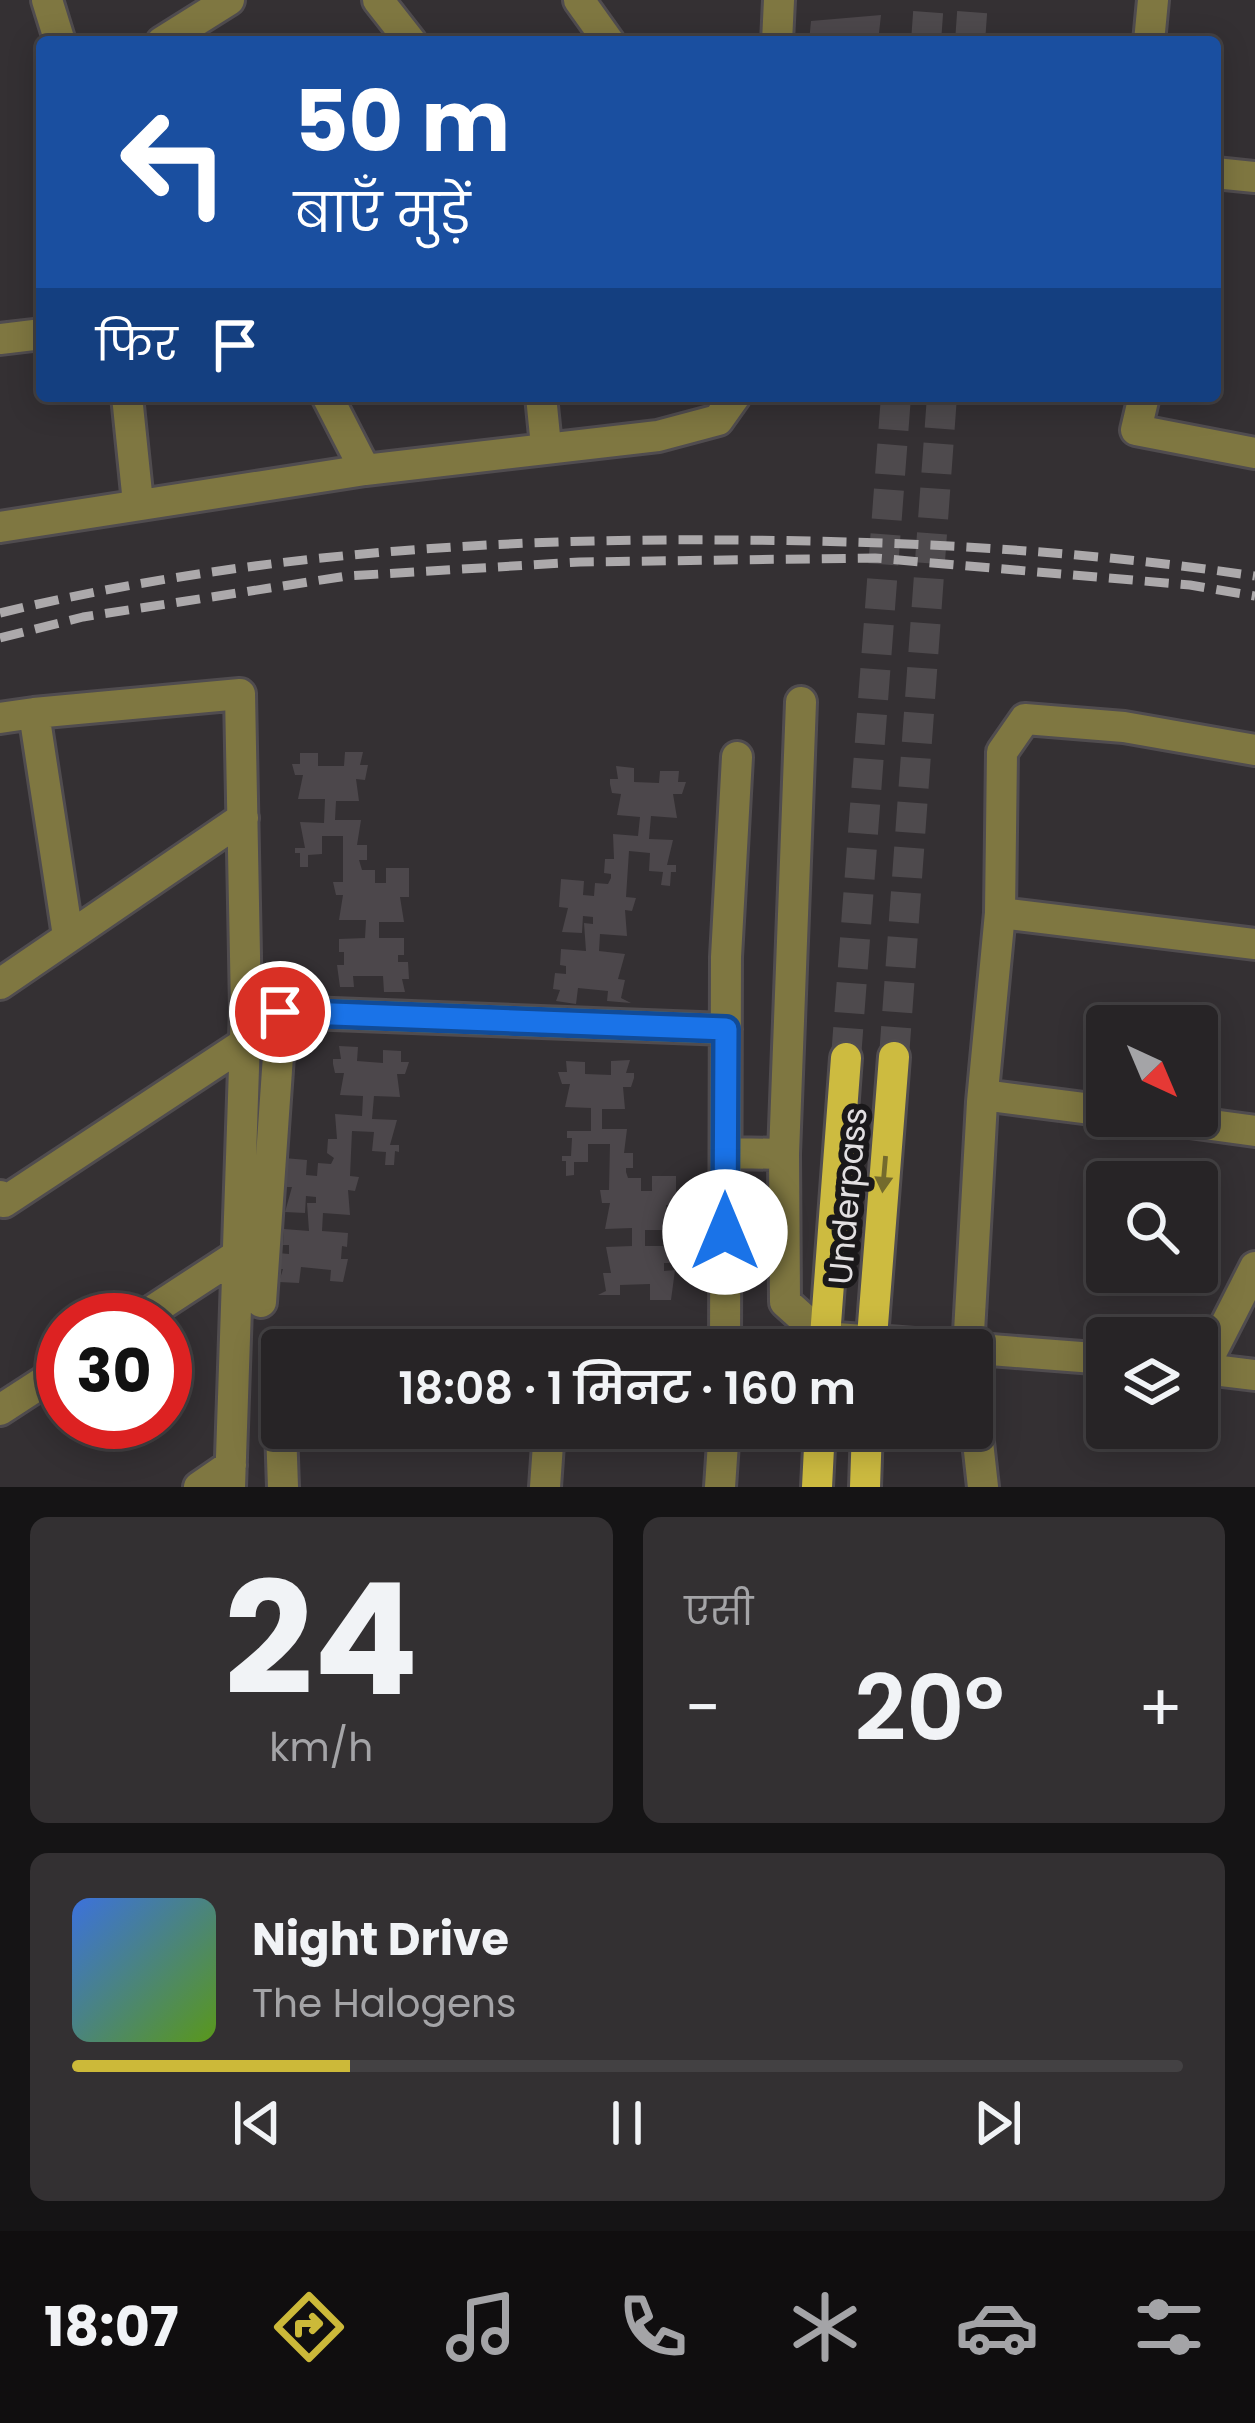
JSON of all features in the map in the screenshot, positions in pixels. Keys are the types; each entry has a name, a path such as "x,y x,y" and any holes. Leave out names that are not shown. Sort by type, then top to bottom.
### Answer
{"main road":[{"name":"Underpass","path":"872,1329 894,1057"},
{"name":"Underpass","path":"825,1329 846,1058"},
{"path":"817,1487 819,1449"},
{"path":"865,1487 866,1449"}],"street":[{"path":"47,0 58,36"},
{"path":"172,36 229,0"},
{"path":"378,0 406,36"},
{"path":"579,0 605,36"},
{"path":"777,36 779,0"},
{"path":"1150,36 1153,0"},
{"path":"1221,174 1255,177"},
{"path":"0,339 36,335"},
{"path":"128,402 138,502"},
{"path":"330,402 365,470"},
{"path":"542,402 546,446"},
{"path":"0,527 365,470 658,436 718,420 731,402"},
{"path":"1143,402 1136,430 1255,453"},
{"path":"0,718 240,694 245,1043 230,1476 199,1487"},
{"path":"802,702 784,1154 785,1302 811,1329"},
{"path":"34,712 68,936"},
{"path":"968,1329 1000,913 1002,752 1025,719 1124,727 1255,750"},
{"path":"725,1329 726,1029 737,758"},
{"path":"0,984 243,818"},
{"path":"1000,913 1255,944"},
{"path":"261,1302 280,1012 726,1029"},
{"path":"0,1196 4,1202 245,1043"},
{"path":"983,1095 1086,1108"},
{"path":"1218,1126 1255,1131"},
{"path":"725,1153 784,1154"},
{"path":"179,1293 238,1254"},
{"path":"1218,1336 1255,1267"},
{"path":"993,1350 1086,1356"},
{"path":"1218,1371 1255,1375"},
{"path":"0,1411 36,1387"},
{"path":"282,1449 283,1487"},
{"path":"545,1487 548,1449"},
{"path":"720,1487 722,1449"},
{"path":"979,1449 983,1487"}],"building":[{"path":"881,15 879,36 810,36 811,21"},
{"path":"345,752 363,752 360,765 368,765 365,780 356,779 359,801 336,801 335,820 361,820 357,845 367,845 367,860 359,860 362,870 375,870 375,883 386,883 386,868 409,868 409,897 400,897 404,922 379,922 379,938 404,938 404,955 398,955 398,962 408,962 409,979 402,979 405,992 384,992 383,976 353,976 354,987 340,987 337,965 344,965 344,952 339,952 339,939 365,938 366,920 339,920 343,895 336,895 333,882 343,882 343,836 322,836 322,854 308,855 308,867 300,867 300,853 295,853 295,848 305,848 300,822 324,823 325,799 298,799 303,775 295,775 292,764 300,764 300,753 318,753 318,766 344,766"},
{"path":"616,766 634,768 634,782 659,783 660,771 679,771 678,782 686,782 682,794 673,794 677,818 651,816 649,839 673,840 667,865 676,865 676,872 671,872 670,886 661,885 663,872 649,871 650,853 629,851 626,897 636,898 632,911 625,910 627,936 600,934 599,951 625,954 618,979 625,980 621,998 631,1003 607,1001 608,991 578,988 576,1004 556,1001 560,990 553,989 555,973 566,974 566,966 560,965 561,949 586,951 584,923 593,924 593,917 583,916 582,933 562,932 568,908 559,907 561,879 584,881 583,895 594,896 595,883 608,884 611,878 604,873 605,859 614,859 613,834 638,836 640,817 617,815 621,794 612,793 610,784 610,779 618,779"},
{"path":"339,1046 358,1047 357,1061 383,1063 383,1050 401,1051 401,1062 409,1062 405,1074 397,1074 400,1097 374,1096 372,1119 397,1120 390,1145 399,1145 399,1152 395,1151 394,1165 385,1165 386,1152 372,1151 374,1132 352,1131 350,1176 359,1177 355,1191 348,1190 350,1215 323,1213 322,1231 348,1233 347,1247 342,1246 341,1259 348,1259 343,1282 330,1281 331,1270 301,1267 299,1283 279,1282 283,1269 276,1269 278,1253 289,1254 289,1245 283,1245 284,1229 309,1231 307,1203 316,1203 316,1197 306,1196 305,1213 285,1212 292,1187 282,1187 284,1158 307,1160 306,1175 317,1176 318,1163 331,1164 334,1158 327,1153 328,1139 337,1139 335,1114 362,1116 363,1096 340,1095 344,1073 335,1073 333,1064 333,1059 341,1059"},
{"path":"630,1060 626,1073 634,1073 634,1078 631,1087 623,1087 625,1109 602,1109 602,1129 627,1129 624,1153 633,1153 633,1168 626,1172 628,1178 641,1178 641,1191 652,1191 652,1176 676,1176 676,1205 666,1205 670,1230 645,1230 645,1246 671,1246 670,1263 664,1263 664,1271 675,1270 671,1300 650,1300 650,1284 620,1285 620,1295 598,1295 606,1291 603,1273 611,1273 606,1247 632,1246 632,1228 605,1229 610,1203 602,1203 600,1190 609,1190 610,1144 588,1144 588,1162 574,1162 574,1175 566,1176 566,1161 562,1161 562,1156 571,1156 572,1138 567,1138 567,1131 591,1131 591,1108 565,1107 570,1084 562,1084 558,1072 567,1072 566,1061 585,1062 585,1074 611,1075 611,1061"}],"tunnel":[{"path":"926,36 929,0"},
{"path":"970,36 973,0"},
{"path":"846,1058 896,402"},
{"path":"894,1057 942,402"}],"railway":[{"path":"0,613 90,593 271,564 546,542 927,545 1059,553 1255,576"},
{"path":"0,638 83,617 347,576 580,562 875,558 1190,585 1255,596"}],"route":[{"path":"280,1012 726,1029 725,1232"}]}
